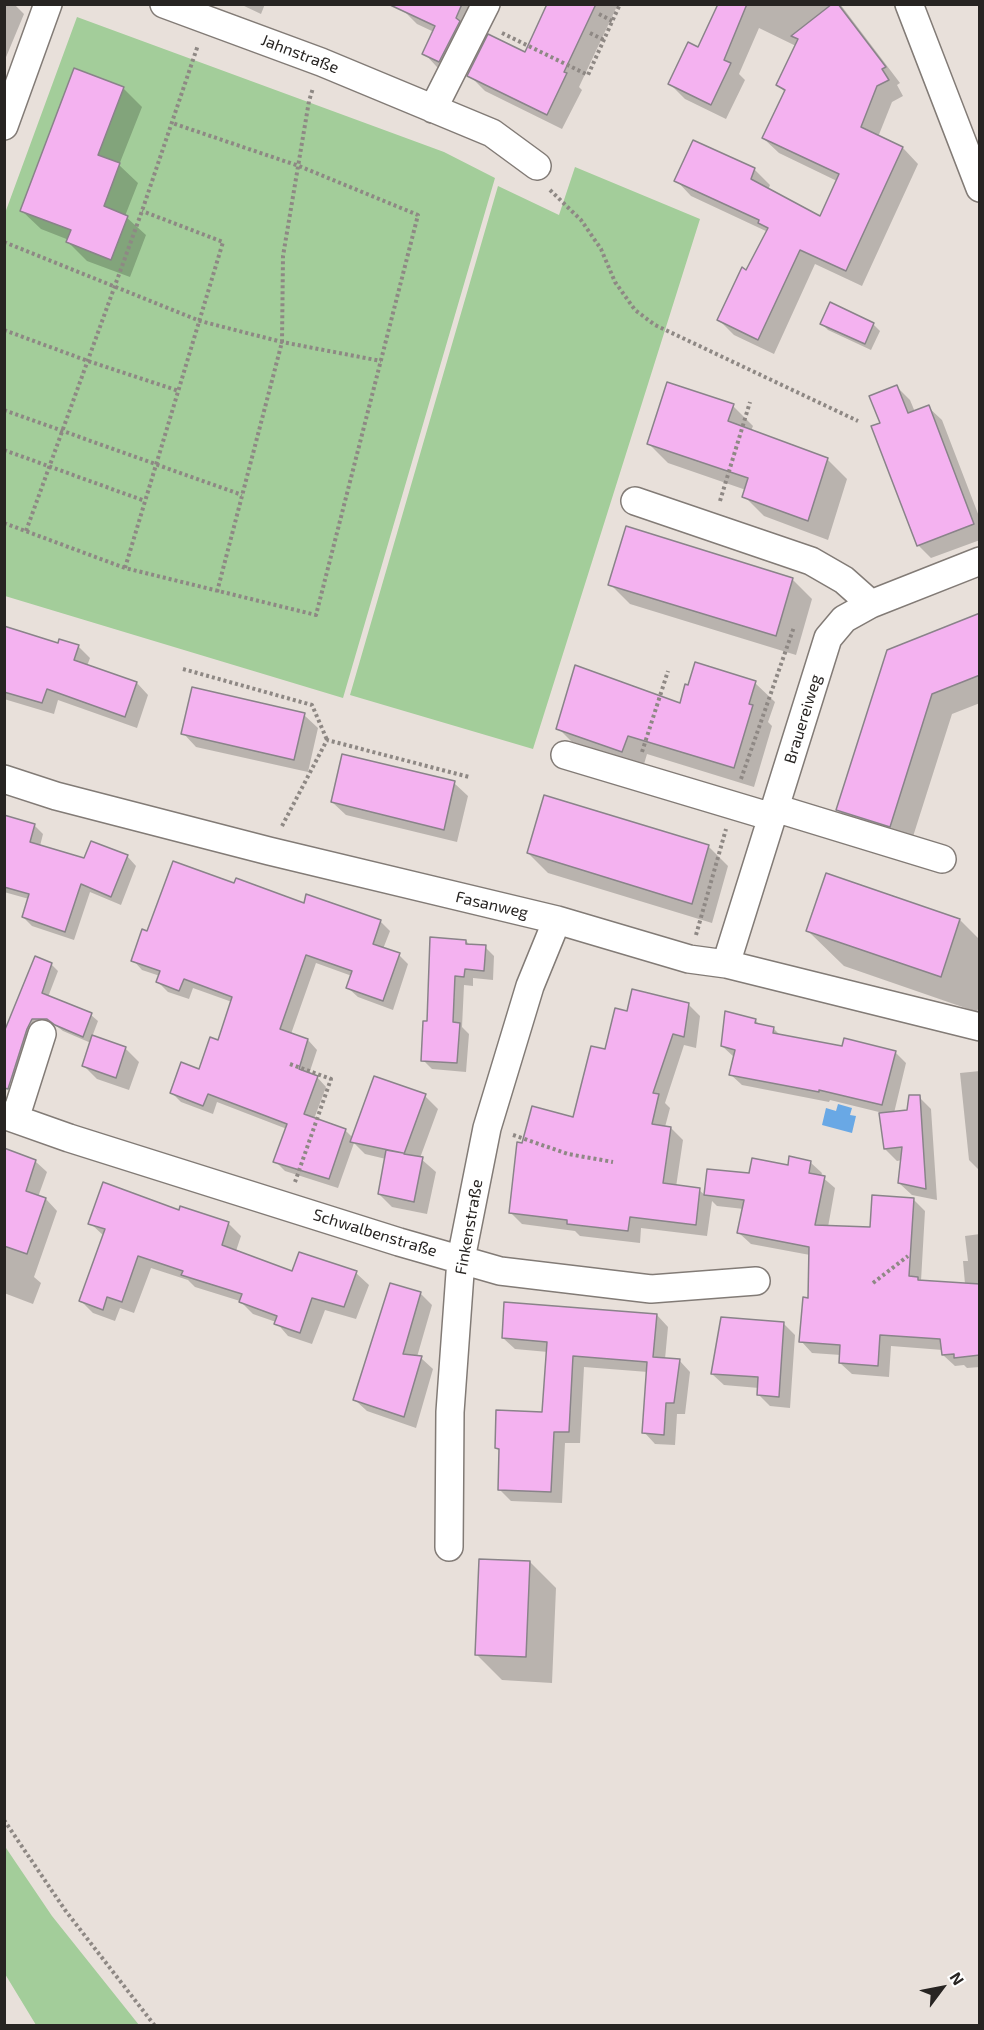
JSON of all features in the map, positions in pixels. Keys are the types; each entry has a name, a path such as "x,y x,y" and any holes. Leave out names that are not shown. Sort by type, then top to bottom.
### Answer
{"street":[{"path":"4,126 48,4"},
{"name":"Jahnstraße","path":"164,4 321,62 492,133 537,166"},
{"path":"909,4 980,188"},
{"path":"433,109 482,13"},
{"path":"634,501 811,561 844,580 871,604"},
{"name":"Brauereiweg","path":"726,964 828,638 844,619 871,604 980,561"},
{"path":"565,755 942,859"},
{"name":"Fasanweg","path":"4,779 56,796 269,851 557,920 689,959 726,964 980,1027"},
{"name":"Finkenstraße","path":"449,1547 450,1412 461,1259 487,1128 530,986 557,920"},
{"path":"10,1117 42,1034"},
{"name":"Schwalbenstraße","path":"10,1117 286,1207 500,1271 651,1289 756,1281"}],"path":[{"path":"482,13 588,75 620,4"},
{"path":"599,15 612,21"},
{"path":"26,531 142,211 206,20"},
{"path":"590,33 604,40"},
{"path":"217,592 282,342 283,256 309,101 321,62"},
{"path":"4,523 125,568 316,615 418,215 299,166 172,123"},
{"path":"537,166 552,194 581,220 601,249 615,282 635,310 655,326 858,421"},
{"path":"125,568 223,242 142,211"},
{"path":"4,243 200,321 282,342 381,361"},
{"path":"4,330 179,391"},
{"path":"712,528 750,402"},
{"path":"4,410 242,495"},
{"path":"4,450 145,501"},
{"path":"183,669 312,705 327,740"},
{"path":"634,775 668,671"},
{"path":"327,740 469,777"},
{"path":"269,851 327,740"},
{"path":"286,1207 331,1079 290,1064"},
{"path":"487,1128 521,1137 568,1154 613,1162"},
{"path":"873,1282 908,1256"},
{"path":"4,1820 65,1910 155,2025"}],"green space":[{"path":"77,17 444,152 495,178 343,698 5,596 4,216"},
{"path":"575,167 700,219 533,749 350,695 498,186 559,215"},
{"path":"4,1845 52,1916 139,2025 36,2025 5,1974"}],"water":[{"path":"838,1104 852,1108 850,1115 856,1116 852,1133 822,1125 826,1108 836,1111"}],"building":[{"path":"388,4 462,4 456,18 460,21 439,62 422,54 435,26"},
{"path":"547,4 596,4 564,72 567,73 547,115 467,76 488,34 525,52"},
{"path":"718,4 747,4 724,60 731,63 711,105 668,84 688,42 698,47"},
{"path":"832,4 838,4 886,67 882,69 889,80 877,86 861,127 903,147 846,271 800,250 758,340 717,320 742,267 746,270 768,228 758,223 759,220 674,181 693,140 755,168 751,179 820,216 839,174 762,138 785,90 776,85 798,39 791,36"},
{"path":"74,68 124,87 98,155 120,163 104,206 128,216 111,260 66,242 71,230 20,211"},
{"path":"830,302 874,323 865,344 820,324"},
{"path":"667,382 734,404 728,421 828,458 808,521 742,497 748,478 647,444"},
{"path":"897,385 908,413 929,405 974,524 917,546 871,426 880,423 869,396"},
{"path":"626,526 793,578 776,636 608,585"},
{"path":"980,613 980,675 932,694 890,827 836,810 887,650"},
{"path":"4,626 58,643 59,639 79,645 74,660 137,682 125,717 47,689 42,703 4,692"},
{"path":"695,662 756,681 749,704 753,705 734,768 628,736 622,752 556,729 575,665 680,703 685,684 688,685"},
{"path":"192,687 305,713 294,760 181,734"},
{"path":"342,754 455,781 444,830 331,802"},
{"path":"544,795 709,845 692,904 527,853"},
{"path":"4,815 35,824 30,842 84,858 91,841 128,855 111,897 81,884 65,932 22,917 29,894 4,887"},
{"path":"173,861 234,883 236,878 304,903 306,894 381,920 373,944 400,953 383,1001 346,988 352,971 306,955 280,1029 308,1039 299,1069 318,1076 304,1114 346,1129 329,1179 273,1162 287,1124 208,1094 203,1106 170,1093 181,1062 199,1069 210,1037 218,1040 232,997 184,979 179,991 156,982 160,971 131,961 142,929 147,931"},
{"path":"826,873 960,919 941,977 806,931"},
{"path":"430,937 466,940 466,944 486,945 484,971 465,969 464,977 455,976 453,1022 460,1023 457,1063 421,1061 423,1021 427,1021"},
{"path":"35,956 52,963 42,993 92,1013 83,1037 47,1019 32,1019 8,1089 4,1088 4,1032"},
{"path":"632,989 689,1003 684,1037 673,1034 653,1093 659,1094 652,1124 671,1127 663,1183 700,1188 696,1225 630,1217 628,1231 567,1224 567,1220 509,1213 517,1142 522,1143 532,1106 573,1117 591,1046 605,1049 615,1008 627,1011"},
{"path":"725,1011 756,1019 755,1023 774,1027 773,1033 842,1046 844,1038 896,1051 882,1105 819,1090 819,1092 729,1075 735,1050 721,1046"},
{"path":"92,1035 126,1047 116,1078 82,1066"},
{"path":"374,1076 426,1094 404,1154 423,1157 414,1202 378,1194 386,1150 403,1153 350,1142"},
{"path":"909,1095 920,1095 926,1189 898,1183 902,1147 884,1149 879,1113 907,1110"},
{"path":"4,1148 36,1160 26,1191 46,1198 27,1254 4,1246"},
{"path":"789,1156 811,1161 809,1173 825,1176 815,1225 870,1227 872,1195 914,1198 909,1276 918,1277 918,1280 980,1284 980,1355 954,1358 954,1354 942,1355 940,1339 880,1335 878,1366 839,1363 840,1345 799,1342 803,1297 808,1298 809,1247 737,1233 744,1200 704,1195 707,1169 749,1173 752,1158 788,1165"},
{"path":"103,1182 179,1210 180,1206 229,1222 222,1245 292,1271 299,1252 357,1271 344,1307 312,1298 300,1333 274,1324 277,1316 239,1302 242,1294 181,1275 183,1271 138,1256 122,1302 107,1297 103,1310 79,1301 105,1229 88,1224"},
{"path":"390,1283 421,1292 403,1354 422,1356 404,1417 353,1400"},
{"path":"504,1302 657,1314 653,1357 680,1359 674,1403 666,1403 664,1435 642,1433 647,1362 573,1356 569,1432 554,1432 551,1492 498,1490 499,1449 495,1448 496,1410 542,1412 547,1342 502,1338"},
{"path":"721,1317 784,1322 779,1397 757,1395 758,1377 711,1374"},
{"path":"479,1559 530,1561 526,1657 475,1655"}]}
